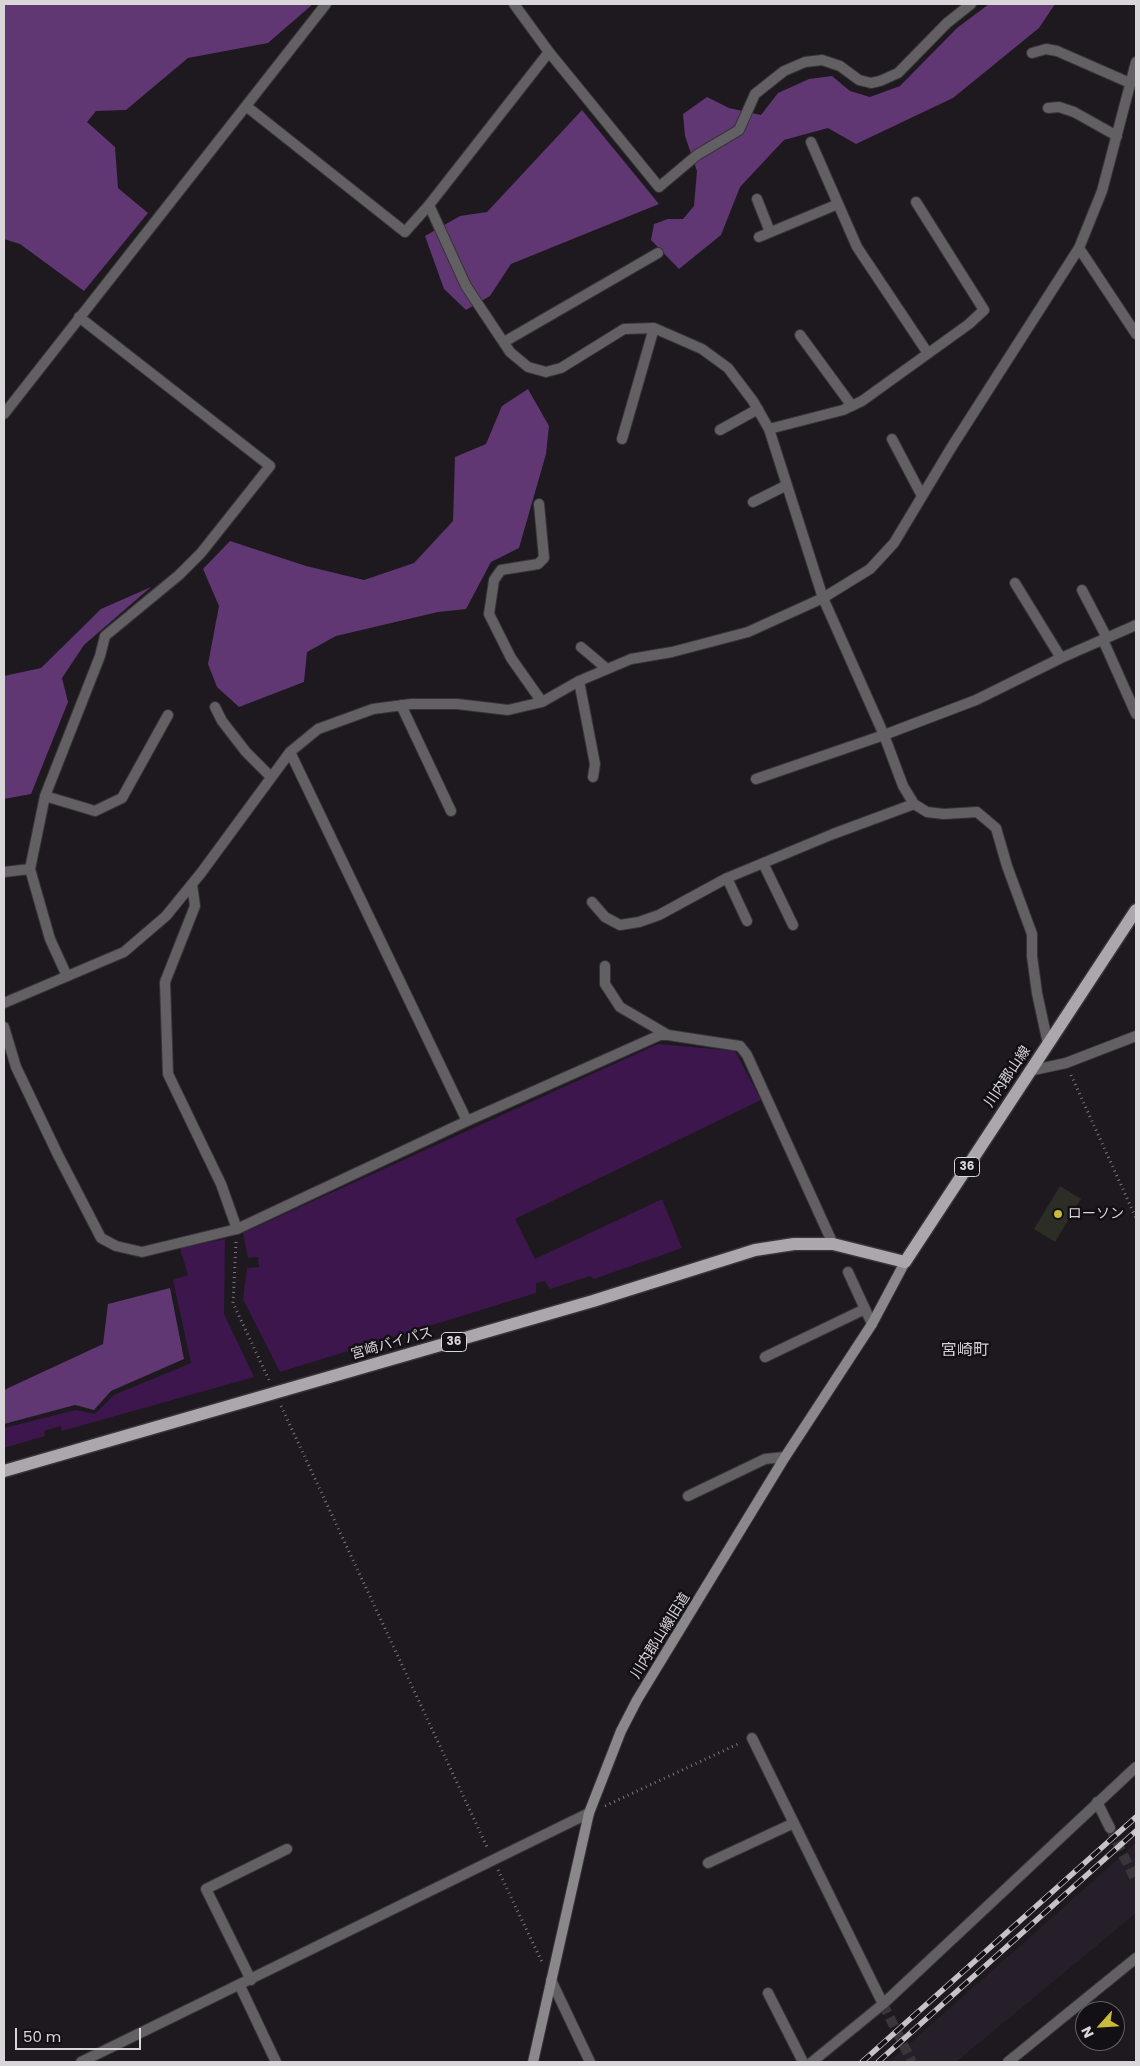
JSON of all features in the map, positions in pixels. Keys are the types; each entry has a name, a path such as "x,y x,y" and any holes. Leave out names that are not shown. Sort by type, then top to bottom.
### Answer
{"main road":[{"name":"川内郡山線","path":"905,1262 1136,910"},
{"name":"宮崎バイパス","path":"4,1471 593,1301 755,1250 794,1244 833,1244 905,1262"}],"street":[{"path":"4,414 326,4"},
{"path":"514,4 658,187 696,155 739,130 755,94 784,71 805,62 822,60 840,66 859,80 871,83 880,82 898,73 947,23 971,4"},
{"path":"1032,53 1057,50 1130,83"},
{"path":"246,106 405,232 429,205 550,52"},
{"path":"4,1003 124,952 166,916 290,752 318,729 373,709 401,705 458,704 508,710 542,702 579,681 631,659 672,652 748,632 823,598 870,568 894,543 1079,248 1102,191 1136,62"},
{"path":"1048,108 1059,108 1074,112 1116,136"},
{"path":"811,142 857,247 927,352"},
{"path":"757,199 770,232"},
{"path":"769,429 852,406 969,324 984,310 916,202"},
{"path":"759,237 838,204"},
{"path":"429,205 466,286 510,352 528,367 546,372 561,368 624,329 654,328 702,349 728,368 758,409 769,429 823,598 884,735 903,786 914,804 927,812 944,814 977,812 996,828 1007,866 1032,934 1032,956 1037,993 1048,1044"},
{"path":"1079,248 1136,334"},
{"path":"504,342 658,253"},
{"path":"67,976 50,939 30,869 45,796 100,656 105,636 179,575 201,553 270,466 79,317"},
{"path":"622,439 654,328"},
{"path":"800,335 852,406"},
{"path":"720,430 758,409"},
{"path":"892,438 922,496"},
{"path":"753,502 787,485"},
{"path":"539,504 544,558 538,564 501,570 494,580 489,614 510,658 542,702"},
{"path":"1015,583 1061,658"},
{"path":"1082,590 1105,639 1136,714"},
{"path":"756,779 884,735 976,700 1061,658 1136,625"},
{"path":"581,647 607,669"},
{"path":"579,681 594,764 593,777"},
{"path":"401,705 451,811"},
{"path":"215,707 222,721 246,752 271,777"},
{"path":"45,796 95,811 122,798 168,714"},
{"path":"290,752 467,1121"},
{"path":"592,902 605,917 620,925 639,922 659,915 727,878 833,834 914,804"},
{"path":"763,863 793,925"},
{"path":"4,872 30,869"},
{"path":"727,878 747,920"},
{"path":"192,884 195,906 165,982 168,1074 221,1184 237,1229"},
{"path":"605,966 605,984 620,1007 668,1035"},
{"path":"4,1027 16,1067 102,1238 116,1246 142,1252 237,1229 467,1121 660,1035 740,1046 747,1056 833,1244"},
{"path":"1029,1071 1066,1063 1136,1036"},
{"name":"川内郡山線旧道","path":"533,2062 589,1813 607,1765 637,1700 785,1457 872,1324 905,1262"},
{"path":"848,1272 872,1324"},
{"path":"766,1357 865,1309"},
{"path":"688,1496 765,1459 785,1457"},
{"path":"752,1738 883,2004"},
{"path":"812,2062 883,2004 1136,1767"},
{"path":"1097,1802 1110,1828"},
{"path":"81,2062 240,1986 589,1813"},
{"path":"708,1863 794,1823"},
{"path":"252,1980 206,1889 287,1849"},
{"path":"1008,2062 1136,1958"},
{"path":"551,1980 590,2062"},
{"path":"240,1986 276,2062"},
{"path":"768,1993 803,2062"}],"path":[{"path":"1066,1063 1136,1218"},
{"path":"237,1229 233,1304 551,1980"},
{"path":"589,1813 752,1738"}],"shaded area":[{"path":"4,4 313,4 268,43 188,58 126,110 96,111 87,122 115,147 118,188 148,213 84,291 20,244 4,239"},
{"path":"989,4 1055,4 1039,28 953,98 856,144 828,128 784,140 740,187 721,235 679,269 651,240 654,224 668,219 683,219 694,206 697,171 685,136 683,114 707,97 729,108 761,115 778,93 809,79 832,76 850,91 870,97 900,86 957,28"},
{"path":"582,110 659,204 511,264 490,296 466,310 444,289 425,236 460,216 487,212"},
{"path":"528,389 549,426 546,454 519,548 491,562 466,609 438,612 336,636 307,652 304,682 239,707 217,687 208,664 219,606 203,569 230,541 306,566 364,580 414,563 453,521 455,457 486,444 502,406"},
{"path":"151,587 84,645 62,678 68,702 31,794 4,799 4,676 41,668 101,609"},
{"path":"658,1044 735,1051 761,1100 515,1219 535,1259 662,1199 682,1248 594,1279 590,1276 550,1289 545,1281 536,1283 536,1293 280,1372 243,1299 247,1268 259,1267 258,1257 248,1258 243,1233"},
{"path":"225,1239 224,1314 254,1377 62,1431 61,1426 44,1431 45,1436 4,1448 4,1428 75,1410 95,1414 114,1395 191,1363 173,1280 188,1275 180,1248"},
{"path":"170,1288 184,1359 111,1391 94,1410 75,1405 4,1424 4,1390 103,1344 108,1304"},
{"path":"1136,1843 1136,1913 956,2062 889,2062"}],"building":[{"name":"ローソン","path":"1060,1186 1081,1199 1055,1242 1034,1229"}],"tunnel":[{"path":"1110,1828 1136,1881"},
{"path":"883,2004 912,2062"}],"railway":[{"path":"862,2062 1136,1817"},
{"path":"878,2062 1136,1831"}],"place":[{"name":"ローソン","path":"1058,1214"}],"district":[{"name":"宮崎町","path":"965,1351"}]}
